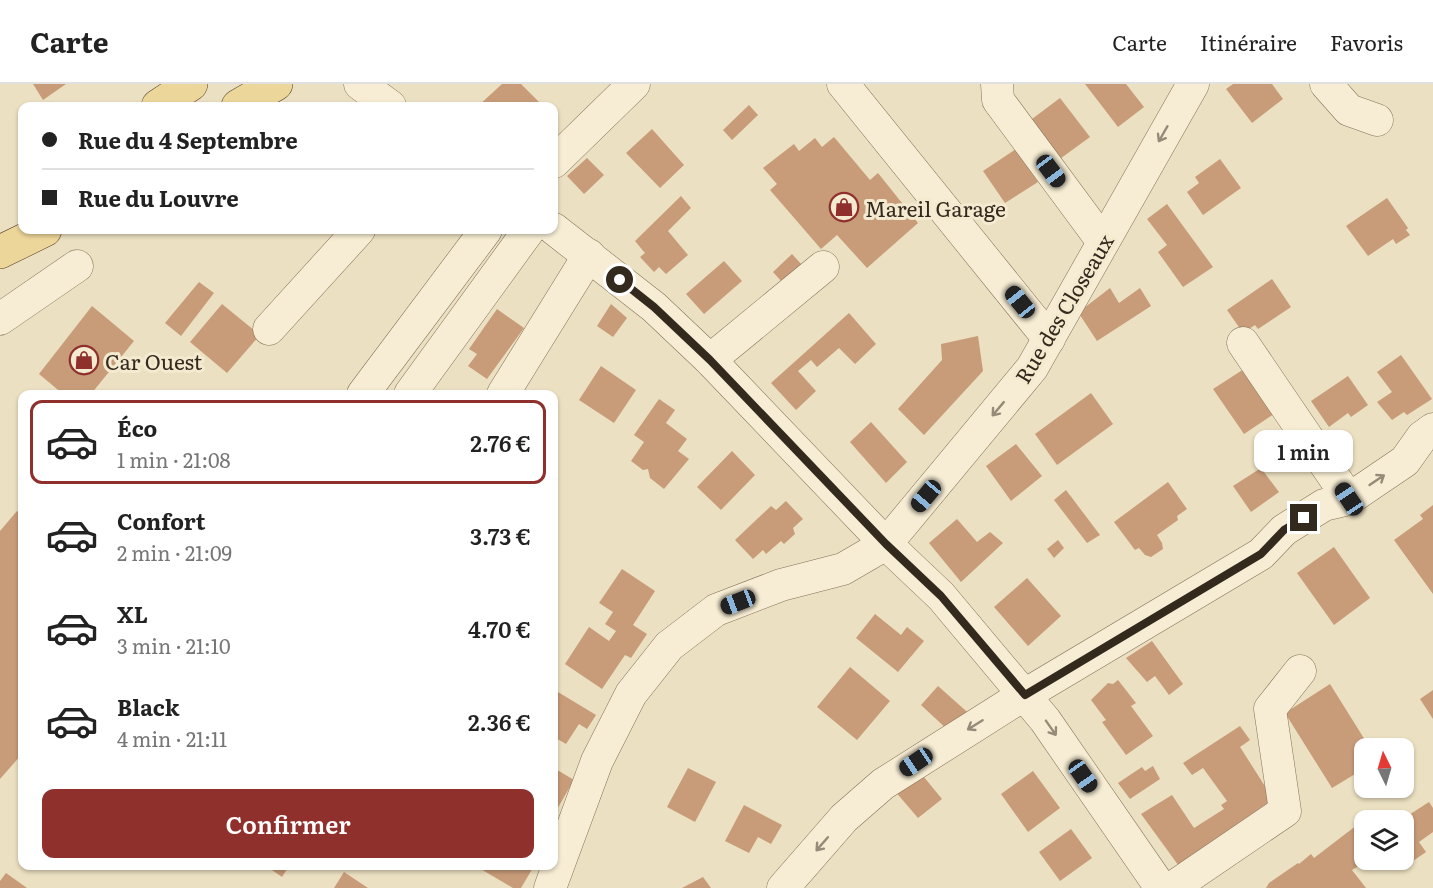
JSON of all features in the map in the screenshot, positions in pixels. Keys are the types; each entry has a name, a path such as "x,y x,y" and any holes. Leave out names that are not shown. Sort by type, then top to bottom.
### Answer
{"main road":[{"path":"164,102 191,84"},
{"path":"245,102 276,84"},
{"path":"0,245 18,227"},
{"path":"0,252 37,234"}],"street":[{"path":"360,84 385,102"},
{"path":"558,158 634,84"},
{"path":"843,84 1049,339"},
{"path":"997,84 998,100 1103,242"},
{"name":"Rue des Closeaux","path":"886,544 1032,368 1193,84"},
{"path":"1326,84 1349,110 1377,120"},
{"path":"558,232 654,307 710,360 886,544 941,596 1045,720 1161,888"},
{"path":"269,329 355,234"},
{"path":"366,390 483,234"},
{"path":"413,390 526,234"},
{"path":"505,390 589,255"},
{"path":"0,319 77,266"},
{"path":"710,360 823,267"},
{"path":"1243,343 1349,499"},
{"path":"783,888 844,818 883,784 1025,695 1261,554 1284,530 1324,505 1349,499 1405,461 1422,437 1433,429"},
{"path":"558,867 602,751 631,694 669,646 716,610 781,585 843,569 886,544"},
{"path":"1172,888 1285,811 1270,709 1300,671"},
{"path":"550,888 557,870"}],"building":[{"path":"33,84 66,84 43,100"},
{"path":"502,84 521,84 539,102 482,102"},
{"path":"1085,84 1126,84 1144,107 1118,127"},
{"path":"1233,84 1272,84 1283,99 1252,123 1226,89"},
{"path":"1060,98 1090,137 1053,164 1024,125"},
{"path":"749,105 758,115 732,140 723,130"},
{"path":"652,129 684,165 660,188 626,153"},
{"name":"Mareil Garage","path":"834,137 870,180 878,173 918,223 867,268 837,235 821,249 770,190 777,184 763,168 794,144 799,151 815,138 822,147"},
{"path":"1016,149 1038,182 1005,203 983,171"},
{"path":"587,158 604,175 584,194 567,176"},
{"path":"1220,159 1241,188 1203,215 1187,192 1199,183 1195,177"},
{"path":"681,196 691,208 668,231 688,255 666,274 659,267 654,272 640,257 645,253 635,241"},
{"path":"1387,198 1408,228 1406,230 1410,235 1396,244 1393,239 1368,256 1346,226"},
{"path":"1167,204 1213,267 1183,287 1158,252 1167,245 1147,219"},
{"path":"792,254 802,265 782,282 773,272"},
{"path":"724,261 742,281 704,314 686,294"},
{"path":"1272,279 1291,307 1258,329 1255,325 1243,333 1227,310"},
{"path":"199,282 214,293 181,336 165,323"},
{"path":"1110,288 1119,303 1140,288 1151,306 1097,341 1080,315 1084,308"},
{"path":"222,304 260,335 227,373 190,342"},
{"path":"611,304 627,318 613,337 597,326"},
{"name":"Car Ouest","path":"92,306 134,341 94,390 58,390 39,374"},
{"path":"497,309 524,328 487,379 468,366 477,354 469,349"},
{"path":"849,313 876,344 855,364 839,348 817,367 811,360 798,371 816,391 796,410 771,383"},
{"path":"978,336 983,371 924,435 898,409 942,360 941,344"},
{"path":"1401,355 1432,399 1407,415 1404,412 1392,420 1377,402 1392,392 1377,372"},
{"path":"601,366 636,390 614,423 579,400"},
{"path":"1244,369 1274,414 1244,434 1213,389"},
{"path":"1348,376 1368,405 1351,417 1348,413 1329,427 1311,401"},
{"path":"1091,393 1113,424 1057,465 1035,434"},
{"path":"659,399 675,410 666,423 687,439 678,451 689,459 664,489 650,478 648,469 643,470 631,461 644,442 634,435"},
{"path":"871,422 907,462 886,483 850,442"},
{"path":"1016,444 1042,476 1011,501 986,466"},
{"path":"732,451 755,475 721,510 697,487"},
{"path":"1261,468 1279,492 1251,512 1233,486"},
{"path":"1168,482 1187,509 1177,516 1178,520 1157,535 1163,549 1151,557 1145,555 1139,548 1135,550 1114,522"},
{"path":"1066,490 1100,535 1087,543 1054,500"},
{"path":"786,501 803,519 793,528 795,534 784,544 781,541 766,554 763,550 753,559 735,540 771,506 776,510"},
{"path":"1433,505 1433,594 1394,540 1423,519 1420,515"},
{"path":"18,512 18,759 0,779 0,531"},
{"path":"957,519 977,542 990,532 1003,543 961,582 929,543"},
{"path":"1058,540 1064,548 1054,558 1047,549"},
{"path":"1334,547 1370,598 1334,625 1297,573"},
{"path":"622,569 655,591 633,625 647,634 631,658 625,655 602,689 565,664 589,627 609,641 616,631 605,624 613,612 599,603"},
{"path":"1027,578 1061,616 1028,646 994,607"},
{"path":"875,614 901,635 907,627 924,641 898,672 856,638"},
{"path":"1152,641 1183,684 1169,695 1155,676 1147,682 1126,658"},
{"path":"850,667 890,701 857,740 817,707"},
{"path":"1118,680 1136,703 1131,706 1153,736 1126,755 1102,722 1106,720 1091,700 1108,683 1113,684"},
{"path":"1330,684 1364,738 1354,738 1354,775 1332,788 1285,713"},
{"path":"938,686 975,719 950,732 921,705"},
{"path":"1433,690 1433,719 1420,699"},
{"path":"558,692 596,715 587,729 579,724 566,744 558,739"},
{"path":"1240,726 1250,740 1240,747 1277,805 1184,873 1141,814 1172,795 1194,828 1224,809 1221,805 1227,801 1203,768 1192,775 1183,763"},
{"path":"1153,766 1160,779 1130,799 1118,783 1142,767 1145,771"},
{"path":"688,768 716,782 695,822 667,807"},
{"path":"558,770 574,780 558,808"},
{"path":"919,771 942,799 918,818 894,790"},
{"path":"1033,771 1060,808 1028,832 1001,794"},
{"path":"1429,802 1433,808 1433,832 1419,842 1426,852 1414,860 1414,812"},
{"path":"744,805 782,825 771,844 758,837 749,853 725,841"},
{"path":"1354,827 1354,869 1352,870 1366,888 1266,888 1269,883 1311,854 1314,858"},
{"path":"1071,829 1092,858 1060,881 1039,852"},
{"path":"272,870 286,870 282,877"},
{"path":"482,870 532,870 521,888 513,888"},
{"path":"344,872 368,888 334,888"},
{"path":"6,873 27,888 0,888 0,881"},
{"path":"703,877 711,888 682,888"}],"place":[{"name":"Mareil Garage","path":"844,207"},
{"name":"Car Ouest","path":"84,360"}],"route":[{"path":"620,280 654,307 710,360 886,544 941,596 1025,695 1261,554 1284,530 1304,518"}]}
